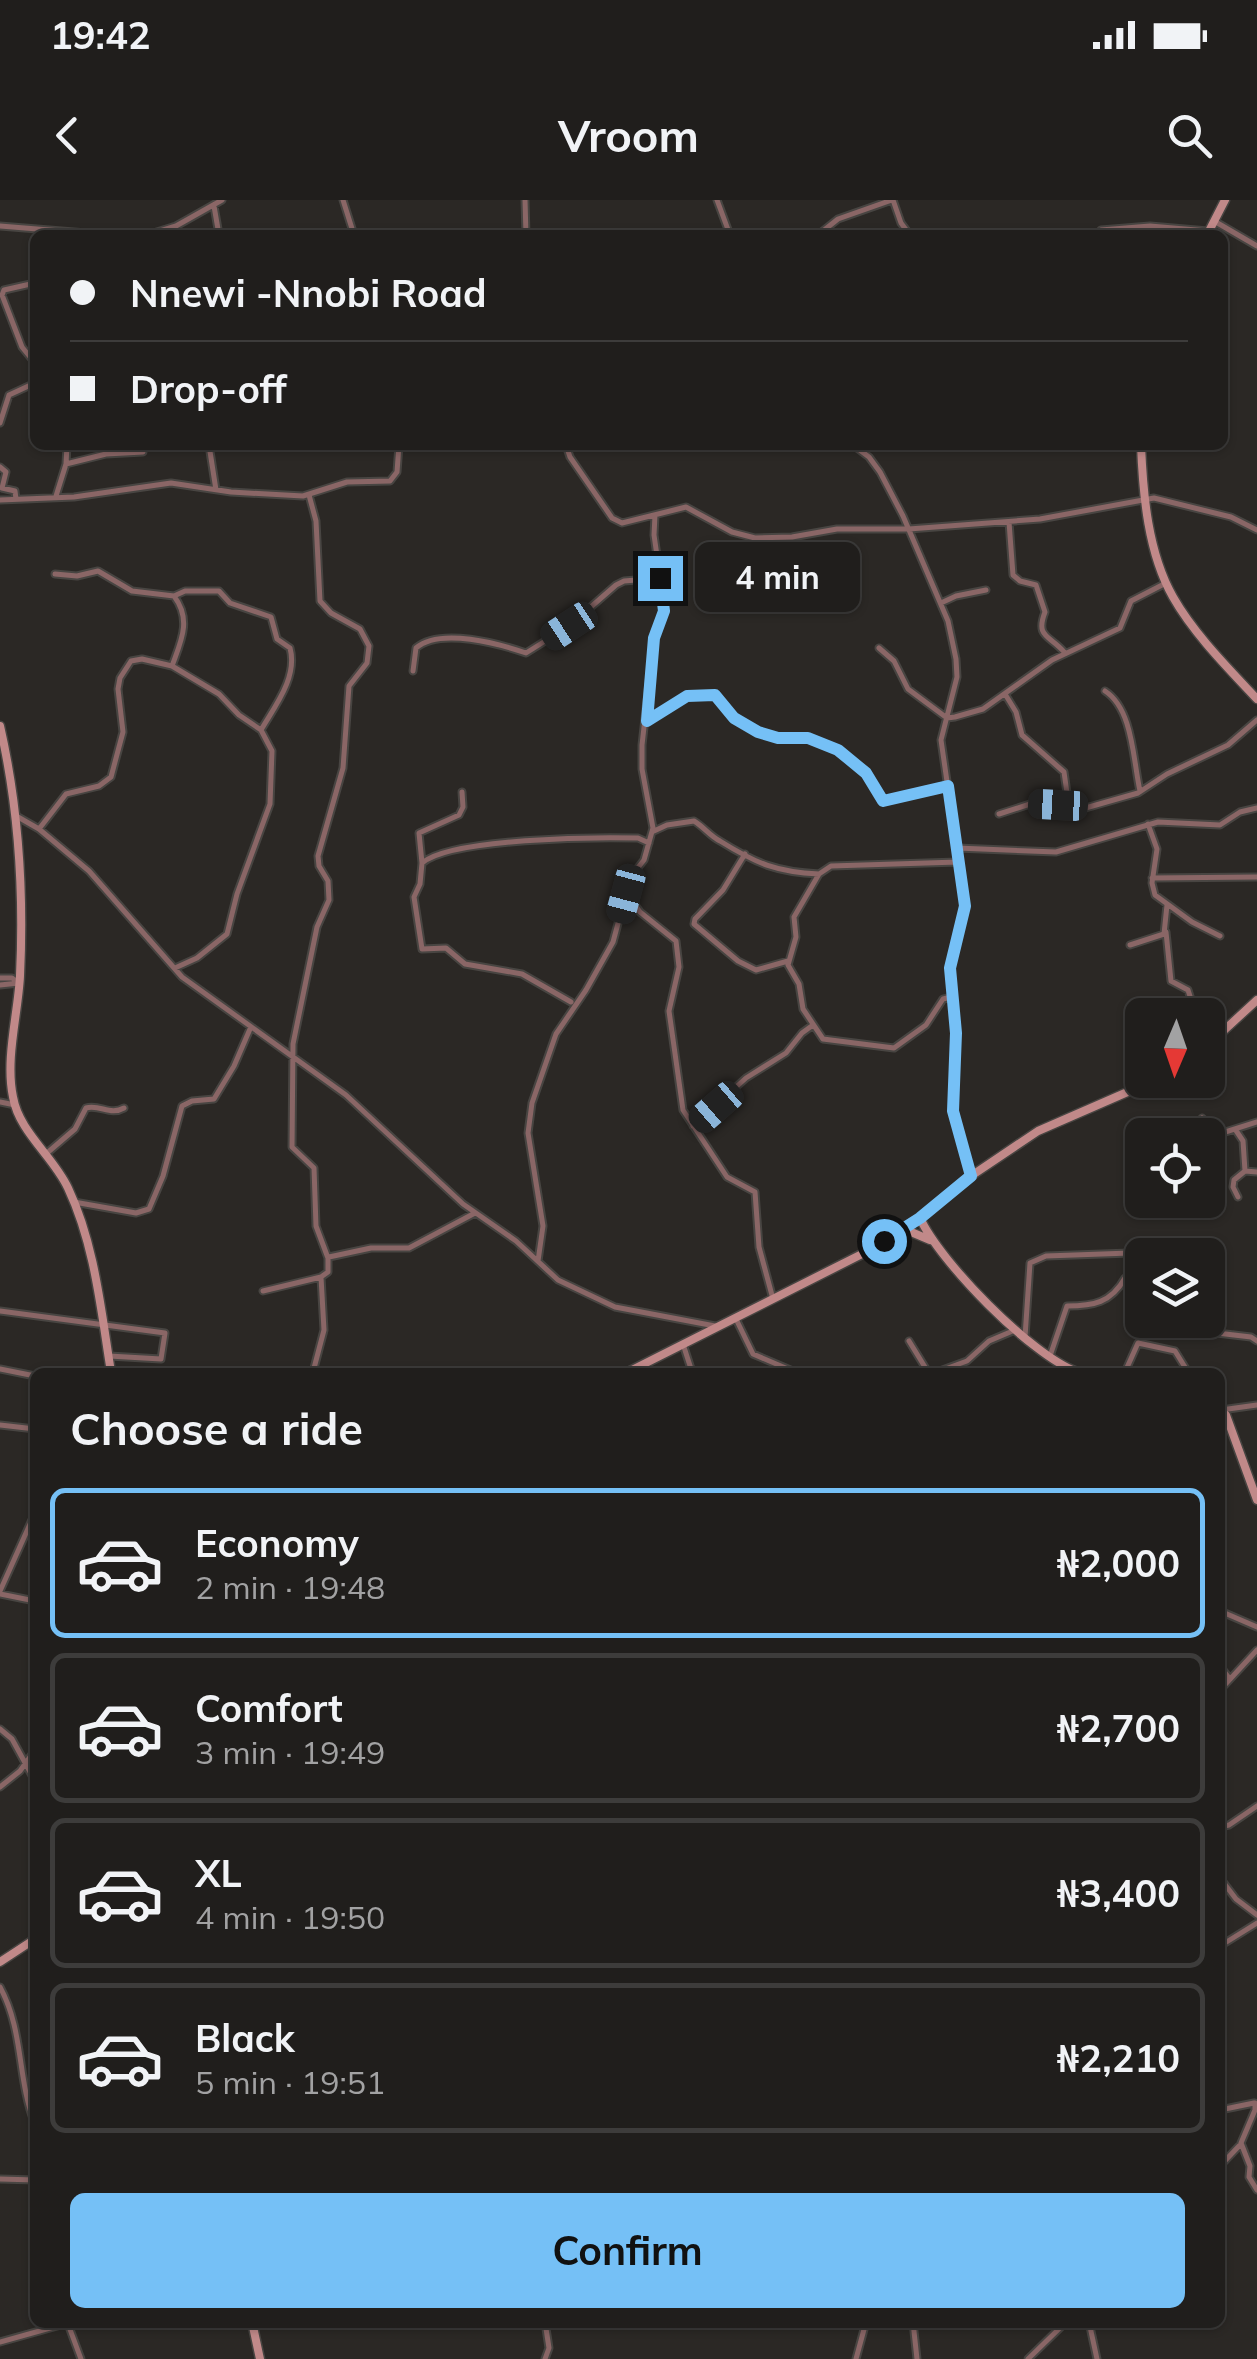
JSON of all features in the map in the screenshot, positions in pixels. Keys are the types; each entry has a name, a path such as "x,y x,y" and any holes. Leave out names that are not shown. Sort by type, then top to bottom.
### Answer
{"main road":[{"path":"1209,230 1225,200"},
{"path":"1142,450 1145,499 1166,584 1185,617 1257,699"},
{"path":"0,726 18,817 20,983 12,1060 15,1104 74,1202 87,1242 110,1368"},
{"path":"1225,1030 1255,1005"},
{"path":"636,1368 774,1300 904,1229 971,1176 1038,1131 1125,1093"},
{"path":"920,1218 930,1240 1014,1330 1052,1360 1069,1368"},
{"path":"904,1229 930,1240"},
{"path":"1225,1420 1257,1500"},
{"path":"0,1962 30,1942"},
{"path":"253,2328 260,2359"}],"street":[{"path":"163,230 222,200"},
{"path":"343,200 352,230"},
{"path":"525,200 526,230"},
{"path":"718,200 728,230"},
{"path":"825,230 838,220 892,200 907,230"},
{"path":"214,206 218,230"},
{"path":"1214,221 1257,246"},
{"path":"0,226 30,230"},
{"path":"1101,230 1150,226 1183,230"},
{"path":"30,284 13,287 2,295 22,347 30,357"},
{"path":"0,423 9,396 30,386"},
{"path":"56,496 66,450"},
{"path":"210,450 216,490"},
{"path":"0,500 74,497 172,483 310,496 347,482 390,480 397,472 399,450"},
{"path":"568,450 616,522 686,506 732,532 755,538 792,537 837,529 909,529 1059,517 1145,499 1170,500 1257,530"},
{"path":"860,450 880,472 909,529 948,621 957,677 941,740 965,906 950,968 956,1033 953,1111 971,1176"},
{"path":"66,464 106,454 143,452"},
{"path":"0,467 6,472 2,487 15,491 16,499"},
{"path":"263,1291 322,1277 328,1272 328,1258 316,1226 314,1168 292,1147 294,1044 316,926 329,900 328,881 318,856 343,768 349,686 369,656 367,638 360,629 331,613 320,601 316,521 310,496"},
{"path":"538,1261 544,1226 527,1128 532,1102 556,1034 613,942 626,894 625,884 644,860 652,832 642,769 654,638 664,611 655,515"},
{"path":"1009,521 1013,576 1036,585 1046,612 1040,626 1065,653"},
{"path":"56,574 77,576 98,571 132,591 174,596 219,591 230,603 271,617 277,639 292,651 292,665 285,688 262,730"},
{"path":"414,672 416,648 425,641 435,638 500,643 526,653 569,626 616,585 660,578"},
{"path":"947,718 982,708 1065,653 1120,628 1131,601 1166,584"},
{"path":"940,602 986,590"},
{"path":"172,666 184,628 184,616 174,596"},
{"path":"879,648 894,661 908,689 947,718"},
{"path":"39,829 66,794 99,786 110,777 123,732 118,689 127,665 142,659 172,666 220,694 262,730 272,750 271,797 227,934 198,958 174,968"},
{"path":"1105,692 1118,702 1125,716 1140,791"},
{"path":"1005,693 1016,712 1022,735 1064,772 1067,793 1063,807"},
{"path":"647,721 687,696 715,695 734,718 758,732 778,738 808,738 838,750 866,773 883,801 948,786"},
{"path":"999,814 1030,804 1075,811 1140,791 1239,739 1257,720"},
{"path":"462,792 459,815 419,833 422,863 420,884 414,893 422,948 446,948 466,964 522,974 571,1002"},
{"path":"957,848 1056,852 1158,822 1220,825 1240,812 1257,808"},
{"path":"18,817 39,829 112,894 174,968 250,1029 346,1096 475,1213 558,1280 615,1307 718,1327"},
{"path":"652,832 667,825 694,822 719,841 780,872 819,874"},
{"path":"1148,824 1157,849 1152,878 1155,896 1220,936"},
{"path":"422,863 429,857 526,839 644,839 649,844"},
{"path":"745,854 723,890 694,924 738,961 756,970 788,960"},
{"path":"952,997 943,999 926,1025 894,1048 828,1040 820,1036 803,1009 800,984 788,960 796,938 794,917 819,874 831,866 958,862"},
{"path":"1152,878 1257,877"},
{"path":"626,894 648,920 676,941 679,968 670,1012 683,1110 728,1177 755,1192 759,1247 774,1300"},
{"path":"1166,905 1171,982 1188,990 1191,998"},
{"path":"1130,945 1161,937 1166,932"},
{"path":"0,981 12,978 20,983"},
{"path":"693,1126 746,1078 778,1060 813,1025"},
{"path":"74,1202 136,1213 149,1209 163,1176 182,1106 192,1100 214,1098 250,1029"},
{"path":"0,1061 12,1060"},
{"path":"0,1102 15,1104"},
{"path":"47,1154 75,1129 86,1108 112,1112 124,1108"},
{"path":"1225,1133 1257,1122"},
{"path":"1235,1130 1244,1141 1245,1171"},
{"path":"1238,1196 1234,1180 1245,1171 1257,1172"},
{"path":"328,1258 371,1248 405,1250 475,1213"},
{"path":"1024,1339 1030,1304 1030,1263 1046,1256 1125,1253"},
{"path":"315,1368 324,1330 322,1277"},
{"path":"1052,1368 1067,1306 1092,1305 1110,1299 1125,1278"},
{"path":"0,1311 165,1333 161,1359 108,1356"},
{"path":"736,1319 753,1354 786,1368"},
{"path":"948,1368 967,1361 989,1341 1014,1330"},
{"path":"1225,1334 1257,1341"},
{"path":"909,1341 926,1368"},
{"path":"1127,1368 1132,1352 1141,1343 1174,1351 1185,1368"},
{"path":"682,1344 691,1368"},
{"path":"0,1368 30,1375"},
{"path":"1225,1409 1257,1405"},
{"path":"0,1425 30,1429"},
{"path":"30,1524 0,1593 30,1600"},
{"path":"1225,1612 1257,1627"},
{"path":"1225,1683 1257,1650"},
{"path":"1225,1673 1229,1678"},
{"path":"0,1729 12,1739 30,1775"},
{"path":"0,1787 30,1757"},
{"path":"1225,1826 1257,1806"},
{"path":"1225,1885 1257,1915"},
{"path":"1225,1943 1257,1923"},
{"path":"0,1988 16,2026 18,2063 30,2106"},
{"path":"1225,2109 1256,2103 1241,2143 1225,2161"},
{"path":"1241,2143 1254,2166 1248,2172 1257,2190"},
{"path":"0,2178 30,2180"},
{"path":"0,2342 50,2328"},
{"path":"70,2328 81,2359"},
{"path":"546,2328 546,2357 555,2359"},
{"path":"856,2359 864,2328"},
{"path":"914,2328 918,2359"},
{"path":"1028,2359 1060,2328"},
{"path":"1090,2328 1097,2359"}],"route":[{"path":"660,578 664,611 654,638 647,721 687,696 715,695 734,718 758,732 778,738 819,740 838,750 866,773 883,801 948,786 965,906 950,968 956,1033 953,1111 971,1176 920,1218 884,1241"}]}
